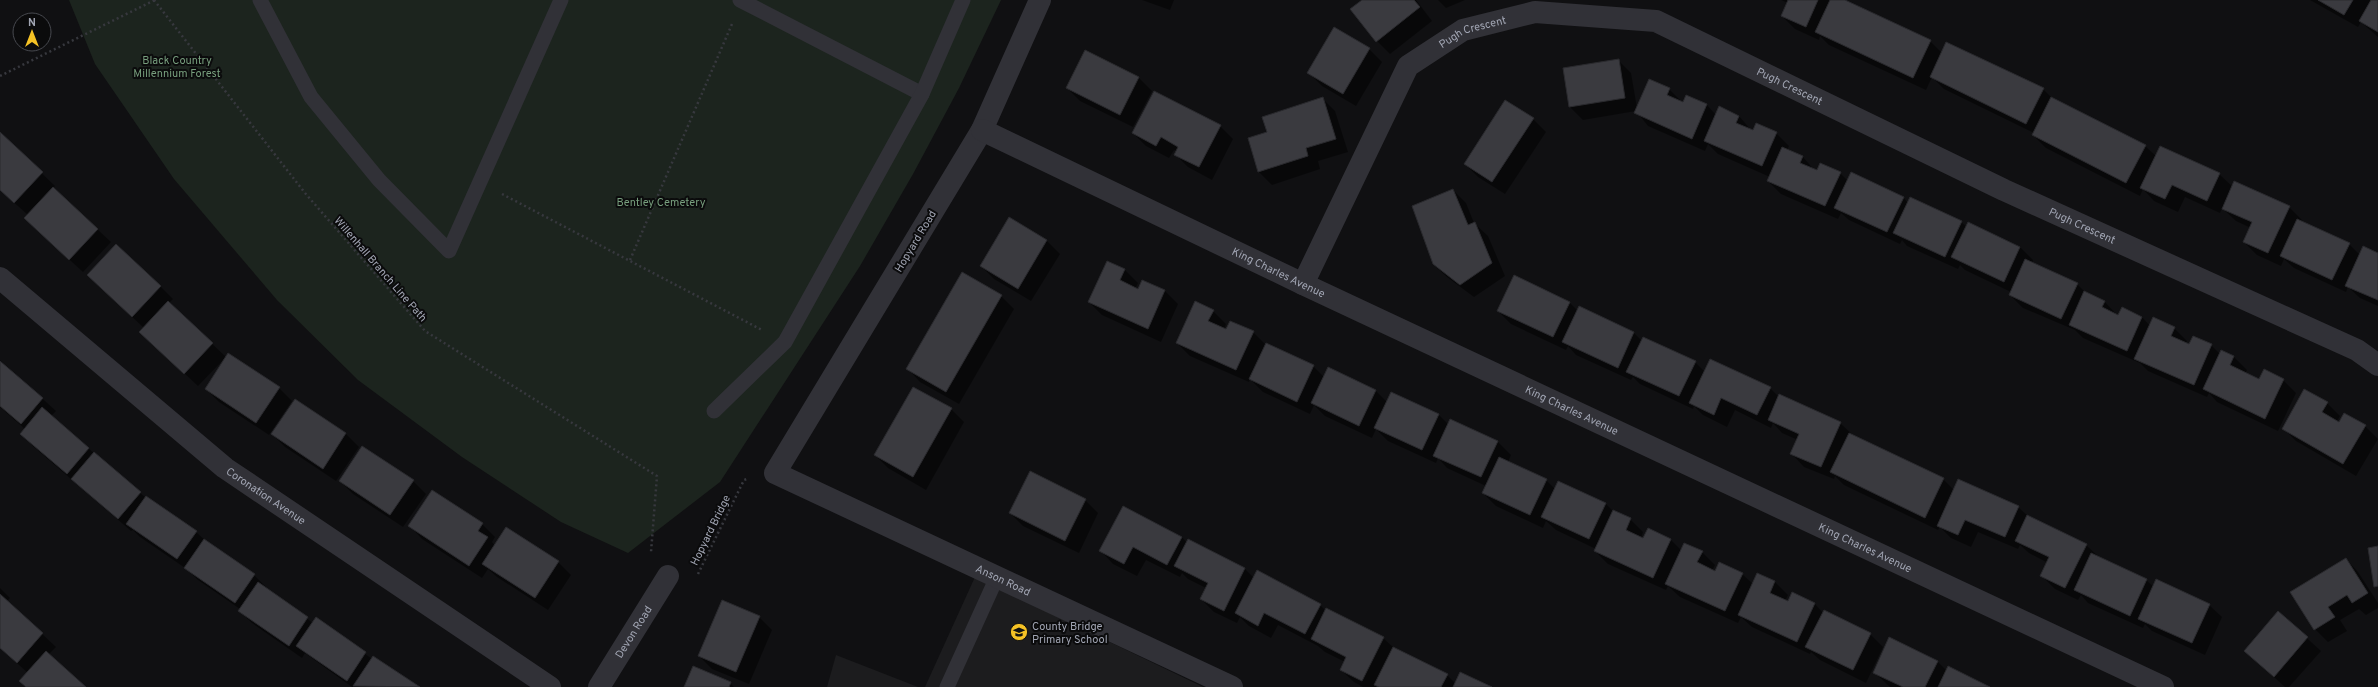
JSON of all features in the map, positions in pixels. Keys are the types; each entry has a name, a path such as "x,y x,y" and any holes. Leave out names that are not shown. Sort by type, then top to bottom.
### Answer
{"street":[{"name":"Hopyard Road","path":"775,473 982,130 1040,0"},
{"name":"Pugh Crescent","path":"1303,284 1408,66 1463,30 1535,12 1557,13 1656,21 2004,190 2356,350 2378,364"},
{"name":"King Charles Avenue","path":"982,130 1303,284 2163,687"},
{"name":"Coronation Avenue","path":"0,278 225,468 550,687"},
{"name":"Anson Road","path":"775,473 1232,687"},
{"name":"Devon Road","path":"599,687 668,576"}],"lane":[{"path":"260,0 311,97 379,180 449,251 561,0"},
{"path":"741,0 922,94"},
{"path":"714,411 785,342 922,94 963,0"},
{"path":"947,687 997,577"}],"path":[{"path":"0,76 155,0"},
{"name":"Willenhall Branch Line Path","path":"155,0 305,193 425,331 657,476 652,550"},
{"path":"630,260 741,0"},
{"path":"480,183 785,342"},
{"name":"Hopyard Bridge","path":"698,575 744,480"}],"shaded area":[{"name":"County Bridge Primary School","path":"975,577 1203,687 925,687"},
{"path":"836,655 918,687 827,687"}],"green space":[{"name":"Bentley Cemetery","path":"69,0 1001,0 959,88 913,174 860,266 720,482 628,553 561,522 462,457 358,380 277,300 174,179 95,64"}],"building":[{"path":"1362,0 1414,0 1420,7 1376,42 1350,9"},
{"path":"1788,0 1818,0 1806,27 1781,16"},
{"path":"1830,0 1845,0 1931,40 1913,78 1815,32"},
{"path":"2318,0 2353,0 2344,15"},
{"path":"2371,0 2378,0 2378,32 2359,21"},
{"path":"1334,27 1370,48 1343,94 1307,73"},
{"path":"1946,42 2044,88 2026,124 1930,77"},
{"path":"1085,50 1139,77 1120,115 1066,88"},
{"path":"1619,59 1625,98 1569,107 1563,68"},
{"path":"1649,79 1670,88 1667,95 1683,102 1686,95 1707,104 1692,139 1634,113"},
{"path":"1154,91 1221,125 1199,167 1174,155 1178,147 1161,137 1156,146 1132,133"},
{"path":"1323,97 1336,139 1306,148 1308,156 1258,172 1248,138 1267,132 1262,117"},
{"path":"2051,97 2146,145 2126,183 2032,135"},
{"path":"1505,100 1534,118 1492,182 1464,164"},
{"path":"1719,106 1739,116 1736,123 1753,130 1756,123 1777,132 1762,166 1704,141"},
{"path":"0,132 43,172 14,203 0,190"},
{"path":"2160,146 2220,173 2207,201 2172,185 2165,199 2140,188"},
{"path":"1782,147 1803,156 1800,163 1817,170 1820,163 1841,172 1825,206 1767,181"},
{"path":"1851,172 1904,197 1887,232 1834,208"},
{"path":"2234,181 2290,206 2268,253 2243,242 2252,222 2222,209"},
{"path":"53,187 98,229 69,260 24,218"},
{"path":"1453,189 1468,225 1475,222 1492,263 1460,285 1433,264 1412,206"},
{"path":"1910,197 1962,221 1945,257 1893,233"},
{"path":"1009,217 1047,240 1018,289 980,266"},
{"path":"2297,219 2350,243 2332,280 2280,256"},
{"path":"1968,222 2020,247 2004,282 1951,257"},
{"path":"116,244 161,286 132,317 87,275"},
{"path":"2363,246 2378,253 2378,300 2345,286"},
{"path":"2025,259 2078,283 2061,319 2009,295"},
{"path":"1107,261 1125,269 1120,280 1138,289 1142,280 1165,290 1148,329 1088,302"},
{"path":"962,272 1002,295 946,392 906,369"},
{"path":"1514,275 1570,302 1553,337 1497,311"},
{"path":"2084,291 2105,301 2102,307 2118,315 2122,307 2142,317 2127,351 2069,325"},
{"path":"168,301 213,343 184,374 139,332"},
{"path":"1195,301 1214,310 1208,321 1226,329 1230,321 1254,331 1236,370 1176,343"},
{"path":"1579,306 1634,332 1618,368 1562,342"},
{"path":"2153,317 2175,327 2171,336 2189,344 2193,336 2212,344 2194,385 2134,359"},
{"path":"1643,337 1696,361 1679,396 1626,372"},
{"path":"1266,343 1314,365 1297,402 1249,379"},
{"path":"2221,350 2234,356 2230,365 2259,379 2264,369 2284,379 2265,419 2203,389"},
{"path":"228,353 280,387 256,423 205,389"},
{"path":"1710,359 1771,387 1757,415 1721,398 1714,415 1689,403"},
{"path":"0,361 43,398 21,424 0,406"},
{"path":"1328,367 1376,390 1359,426 1311,403"},
{"path":"913,387 952,408 913,477 874,455"},
{"path":"2304,389 2328,402 2322,412 2339,422 2344,413 2366,425 2343,464 2282,429"},
{"path":"1391,392 1439,414 1422,450 1374,428"},
{"path":"1779,394 1841,422 1821,467 1790,454 1799,434 1768,420"},
{"path":"295,399 346,433 323,469 271,434"},
{"path":"42,407 89,448 67,474 20,434"},
{"path":"1450,419 1498,441 1481,477 1433,456"},
{"path":"1849,433 1944,478 1925,518 1830,472"},
{"path":"362,446 414,480 390,515 339,481"},
{"path":"94,452 141,492 118,519 71,479"},
{"path":"1499,457 1547,479 1530,515 1482,493"},
{"path":"1030,471 1086,499 1065,541 1009,513"},
{"path":"1958,479 2019,506 2005,537 1965,520 1958,535 1937,526"},
{"path":"1558,481 1606,503 1589,539 1541,517"},
{"path":"432,490 483,523 478,531 488,537 469,566 408,526"},
{"path":"146,496 197,531 177,559 126,524"},
{"path":"1123,506 1182,537 1167,565 1133,547 1124,564 1099,551"},
{"path":"1613,510 1631,518 1626,530 1643,538 1648,528 1671,539 1653,578 1594,551"},
{"path":"2027,515 2087,544 2065,588 2040,576 2049,557 2015,541"},
{"path":"506,527 559,561 535,598 482,564"},
{"path":"204,539 255,574 235,603 184,568"},
{"path":"1188,539 1245,568 1224,611 1200,599 1208,583 1174,566"},
{"path":"1684,543 1703,551 1697,562 1715,571 1719,562 1743,573 1725,611 1665,584"},
{"path":"2378,546 2378,586 2374,587 2368,548"},
{"path":"2091,553 2147,579 2130,616 2074,590"},
{"path":"2346,558 2368,593 2352,603 2347,595 2328,607 2335,617 2314,630 2290,592"},
{"path":"1257,570 1321,604 1305,634 1264,613 1258,626 1235,613"},
{"path":"1757,573 1775,581 1770,593 1788,601 1792,592 1815,603 1797,642 1738,615"},
{"path":"2156,579 2210,604 2192,643 2138,619"},
{"path":"258,582 308,617 289,646 238,611"},
{"path":"0,594 43,633 17,663 0,648"},
{"path":"722,600 760,616 736,672 698,656"},
{"path":"1326,608 1384,637 1362,681 1340,670 1346,657 1311,639"},
{"path":"1824,610 1871,633 1853,670 1805,647"},
{"path":"2278,611 2308,637 2274,677 2244,651"},
{"path":"316,617 366,652 347,681 296,646"},
{"path":"1889,637 1938,661 1925,687 1903,687 1873,673"},
{"path":"1393,647 1448,674 1441,687 1379,687 1374,685"},
{"path":"46,651 86,687 26,687 19,681"},
{"path":"373,656 420,687 353,686"},
{"path":"693,666 731,682 729,687 684,687"},
{"path":"1948,666 1990,687 1938,687"},
{"path":"1460,672 1492,687 1453,687"}],"place":[{"name":"County Bridge Primary School","path":"1019,632"}],"park label":[{"name":"Black Country Millennium Forest","path":"177,66"}]}
